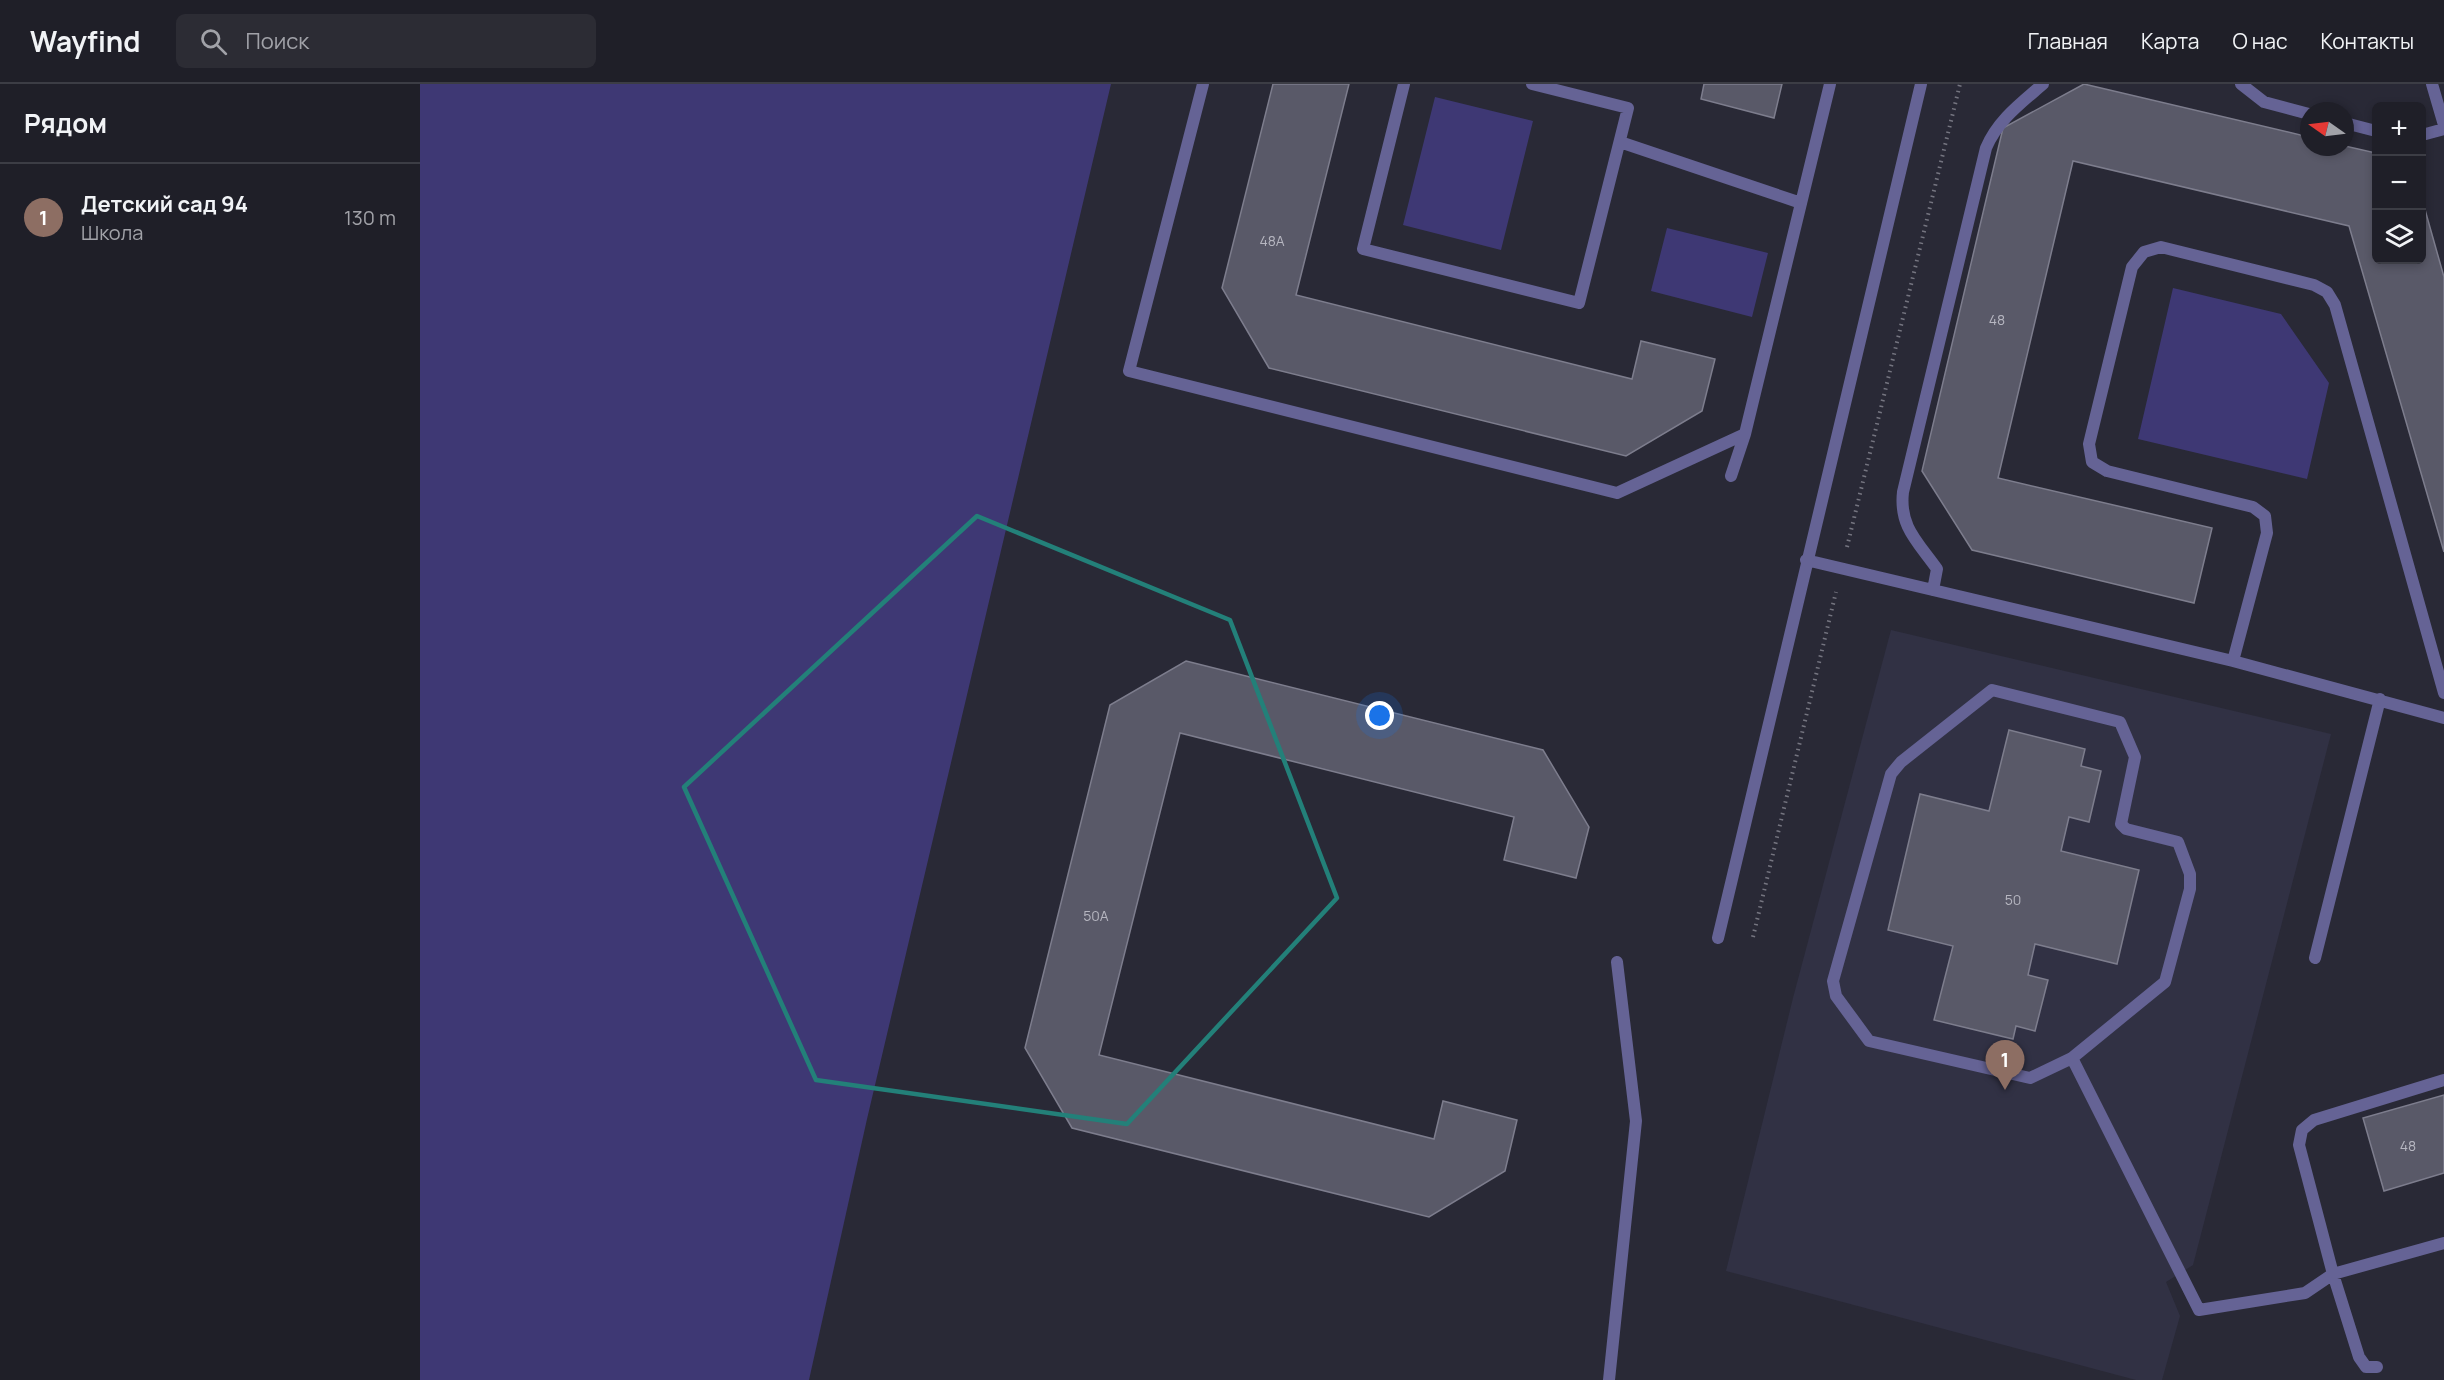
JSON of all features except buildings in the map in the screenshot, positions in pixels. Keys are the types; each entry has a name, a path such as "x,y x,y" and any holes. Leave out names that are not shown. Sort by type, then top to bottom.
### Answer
{"lane":[{"path":"1203,84 1129,371 1617,493 1745,435"},
{"path":"1404,84 1363,249 1579,303 1628,108 1533,84"},
{"path":"1731,476 1745,435 1830,84"},
{"path":"1718,938 1806,560 1921,84"},
{"path":"1933,590 1937,570 1906,526 1901,509 1903,492 1986,148 1993,130 2043,84"},
{"path":"2241,84 2264,102 2300,112"},
{"path":"2426,133 2444,127 2432,84"},
{"path":"2354,125 2372,129"},
{"path":"1620,142 1801,203"},
{"path":"2234,661 2267,532 2265,516 2253,507 2107,471 2092,462 2089,444 2132,267 2144,252 2162,247 2314,285 2327,292 2335,305 2444,693"},
{"path":"1806,560 2234,661 2444,718"},
{"path":"1992,690 2120,722 2134,757 2120,817 2121,824 2126,829 2178,842 2190,874 2190,889 2165,982 2072,1058 2030,1078 1869,1041 1836,996 1833,981 1891,774 1910,754 1992,690"},
{"path":"2315,958 2380,699"},
{"path":"1610,1380 1636,1121 1617,962"},
{"path":"2072,1058 2199,1310 2305,1293 2333,1274 2444,1243"},
{"path":"2377,1367 2366,1367 2359,1357 2333,1274 2299,1145 2302,1130 2314,1120 2444,1080"}],"path":[{"path":"1753,937 1960,84"}],"highlighted area":[{"path":"977,516 1230,620 1337,898 1127,1124 816,1080 684,787"}],"shaded area":[{"path":"420,84 1111,84 867,1119 809,1380 420,1380"},
{"path":"1435,97 1533,121 1501,250 1403,225"},
{"path":"1667,228 1768,253 1752,317 1651,291"},
{"path":"2173,288 2281,314 2329,383 2307,479 2138,439"},
{"path":"1891,630 2331,734 2193,1265 2166,1282 2180,1316 2162,1380 2136,1380 1726,1271 1793,998"}],"place":[{"name":"Детский сад 94","path":"2005,1090"}]}
